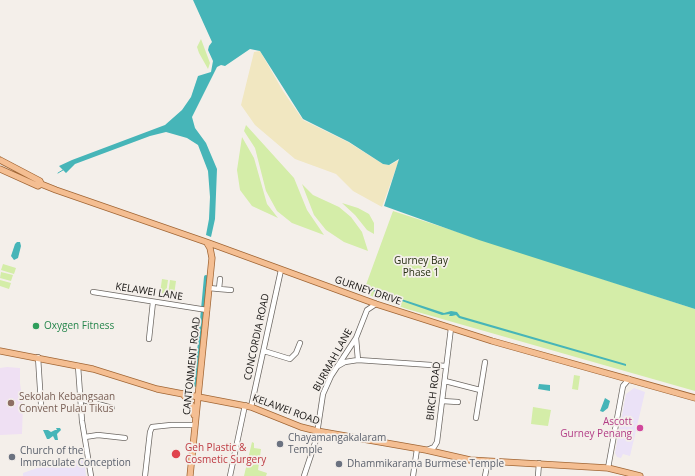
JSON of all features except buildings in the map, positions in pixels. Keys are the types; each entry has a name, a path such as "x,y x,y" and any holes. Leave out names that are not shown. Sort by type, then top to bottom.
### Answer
{"main road":[{"name":"GURNEY DRIVE","path":"0,160 40,181 40,184"},
{"path":"8,173 11,166"},
{"name":"GURNEY DRIVE","path":"0,169 38,186 40,184 376,304 451,328 695,398"},
{"name":"CANTONMENT ROAD","path":"190,476 198,397 204,309 209,288 212,258 210,248 207,243"},
{"path":"212,258 218,251 230,252"},
{"name":"KELAWEI ROAD","path":"0,351 38,357 78,366 143,385 248,406 301,427 317,431 426,450 470,460 608,468 640,476"},
{"path":"183,394 192,406 195,424"}],"street":[{"name":"CONCORDIA ROAD","path":"230,476 264,351 282,270"},
{"path":"219,288 220,279"},
{"path":"209,288 231,290"},
{"name":"KELAWEI LANE","path":"93,292 204,309"},
{"path":"149,339 153,302"},
{"name":"BURMAH LANE","path":"304,476 314,449 320,400 326,385 356,338 367,310 376,304"},
{"name":"BIRCH ROAD","path":"426,450 434,447 437,442 451,328"},
{"path":"356,338 358,360"},
{"path":"264,351 290,358 296,353 300,343"},
{"path":"38,357 41,404"},
{"path":"337,367 345,362 358,360 446,366"},
{"path":"476,418 485,362"},
{"path":"78,366 80,399 91,476"},
{"path":"608,468 623,386 629,379"},
{"path":"445,381 480,390"},
{"path":"80,399 112,408"},
{"path":"442,401 458,402"},
{"path":"146,476 150,432 155,426 195,424"},
{"path":"85,437 98,435 125,438"},
{"path":"413,476 417,449"},
{"path":"486,476 488,461"},
{"path":"538,476 539,463"}],"shaded area":[{"name":"Sekolah Kebangsaan Convent Pulau Tikus","path":"0,368 20,368 20,383 23,405 22,434 0,435"},
{"path":"634,388 645,392 630,456 623,454 621,458 617,457 615,453 626,394"},
{"path":"84,458 86,476 23,476 23,473 43,466"}],"green space":[{"path":"201,39 210,63 208,69 197,47"},
{"path":"246,125 294,178 307,210 324,235 292,223 277,211 266,191 255,148 244,131"},
{"path":"242,137 254,158 267,204 278,218 252,206 240,190 237,170"},
{"path":"302,184 313,195 339,207 351,217 362,232 368,251 344,242 326,230 314,215"},
{"path":"342,203 358,208 369,214 374,223 374,234 367,230 355,215"},
{"name":"Gurney Bay Phase 1","path":"393,211 695,309 695,391 407,309 363,293"},
{"path":"3,264 16,268 14,274 1,270"},
{"path":"1,272 13,275 11,281 0,278"},
{"path":"162,279 168,280 166,294 160,293"},
{"path":"0,280 11,283 9,289 0,286"},
{"path":"170,280 176,281 174,295 168,294"},
{"path":"574,375 580,376 578,390 572,389"},
{"path":"533,407 551,410 548,426 531,424"},
{"path":"252,442 254,443 254,448 261,449 258,470 267,473 266,476 244,476"}],"sand":[{"path":"260,51 283,91 303,120 348,142 383,164 390,165 399,160 382,207 353,191 336,174 295,159 255,125 241,105 254,52"}],"water":[{"path":"193,0 695,0 695,309 479,240 384,206 399,159 389,165 383,164 349,142 303,119 260,51 250,49 225,66 221,65 217,67 192,117 195,128 206,143 217,169 215,219 211,237 206,235 209,219 210,197 208,171 198,145 187,138 166,132 150,136 75,164 66,173 59,166 165,125 182,110 191,97 198,76 211,72 213,61 208,50 212,42"},
{"path":"17,242 20,242 21,246 18,258 14,260 11,256"},
{"path":"374,290 444,313 451,311 457,312 460,316 626,364 626,366 459,318 456,315 442,315 373,291"},
{"path":"539,384 550,385 550,391 538,389"},
{"path":"605,398 610,401 608,408 603,412 600,411"},
{"path":"56,428 60,428 61,430 57,434 58,440 55,440 53,436 47,439 43,430 48,430 51,432 57,430"}],"waterway":[{"path":"58,173 63,170"},
{"path":"196,385 206,277"}],"place":[{"name":"Oxygen Fitness","path":"36,326"},
{"name":"Sekolah Kebangsaan Convent Pulau Tikus","path":"11,403"},
{"name":"Ascott Gurney Penang","path":"640,428"},
{"name":"Chayamangakalaram Temple","path":"280,444"},
{"name":"Geh Plastic & Cosmetic Surgery","path":"176,454"},
{"name":"Church of the Immaculate Conception","path":"12,457"},
{"name":"Dhammikarama Burmese Temple","path":"339,464"}]}
